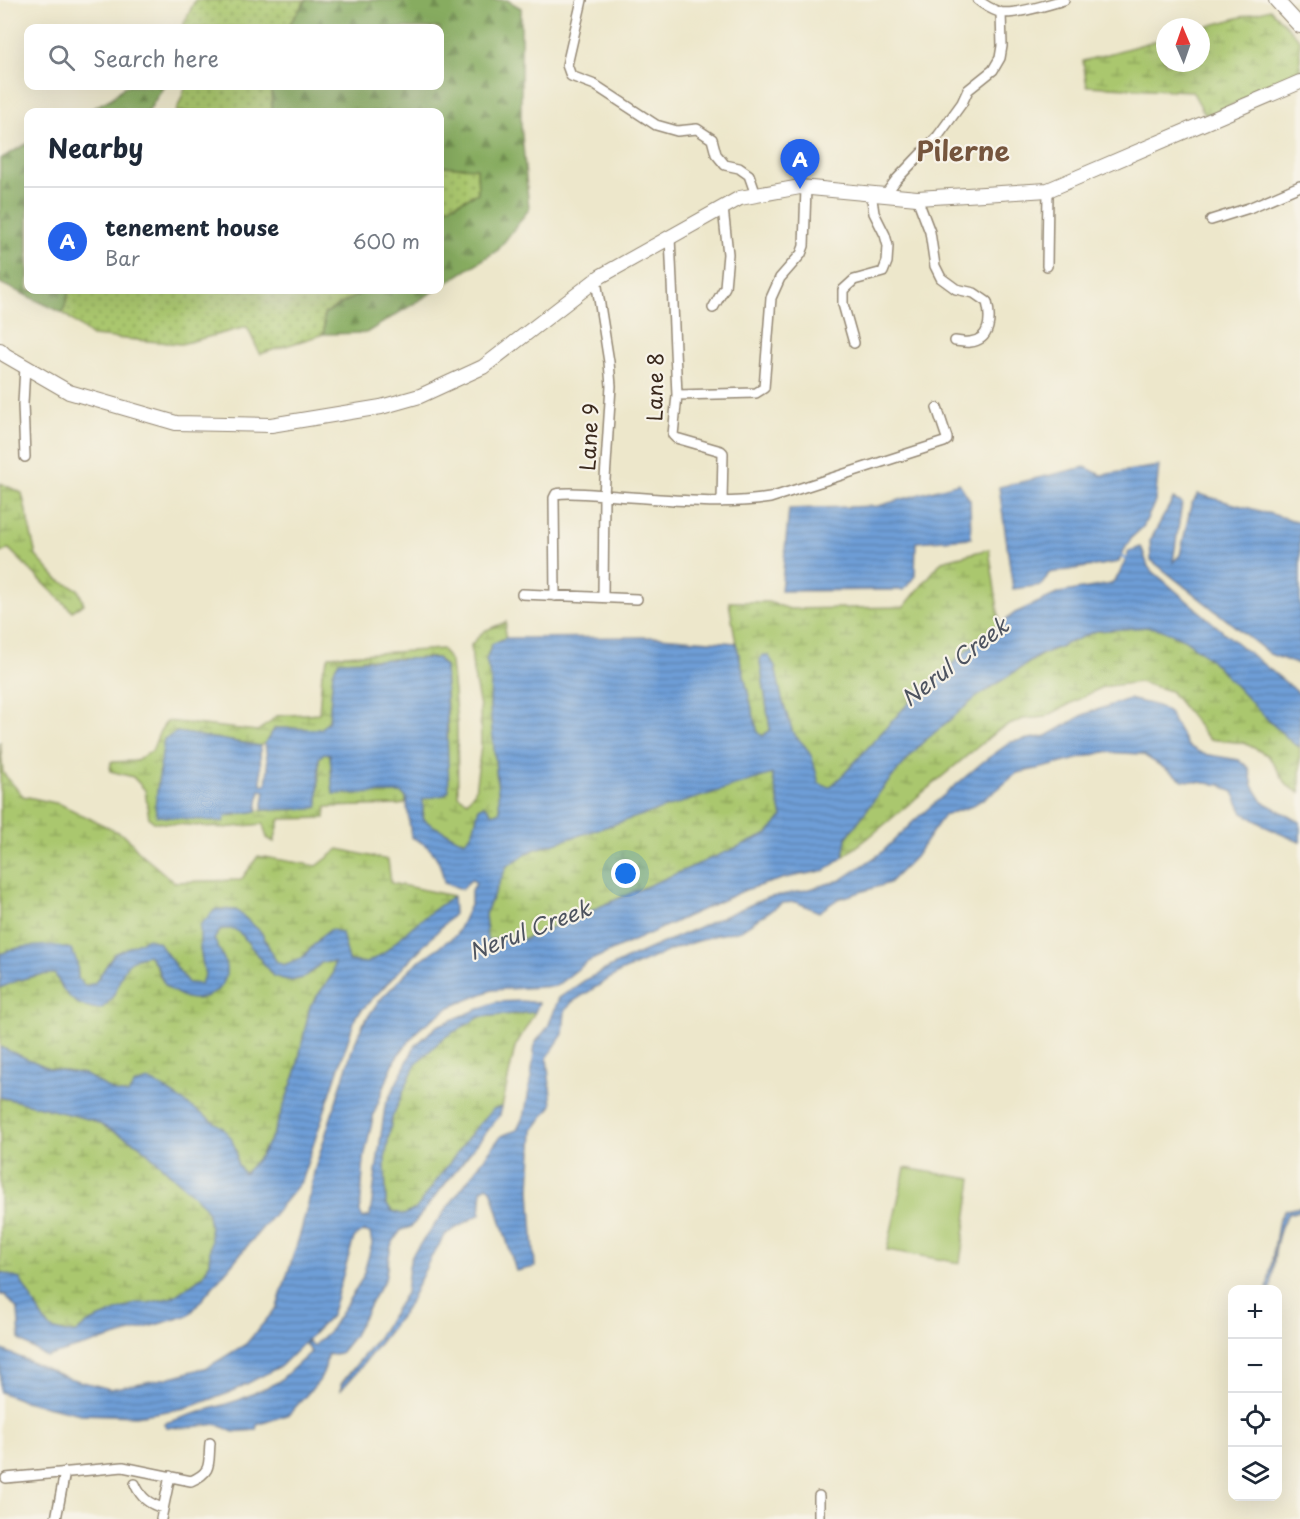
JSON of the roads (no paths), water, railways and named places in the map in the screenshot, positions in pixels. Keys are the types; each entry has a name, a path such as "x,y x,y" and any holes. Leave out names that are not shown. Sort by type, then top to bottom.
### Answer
{"main road":[{"path":"1276,0 1300,26"},
{"path":"0,350 69,392 176,423 271,425 381,407 420,396 483,367 596,280 740,198 800,187 917,198 1048,190 1300,82"}],"street":[{"path":"582,0 567,65 571,76 595,85 656,125 677,131 697,129 712,139 716,154 725,165 739,168 749,175 756,195"},
{"path":"978,0 1001,13 1064,0"},
{"path":"885,195 896,180 938,136 962,103 968,90 993,70 1000,58 1002,46 1001,13"},
{"path":"1210,220 1249,208 1300,186"},
{"path":"676,395 756,393 764,388 771,298 780,278 801,254 804,246 806,188"},
{"path":"1047,266 1048,190"},
{"path":"854,343 843,304 843,290 854,280 883,272 887,262 888,246 874,213 871,194"},
{"path":"917,198 930,232 935,266 941,278 956,289 974,292 987,302 989,322 984,337 971,342 955,341"},
{"path":"713,308 725,287 728,254 723,208"},
{"name":"Lane 8","path":"670,237 676,395 673,435 676,438 720,450 723,453 722,502"},
{"name":"Lane 9","path":"596,280 611,386 604,495 603,597"},
{"path":"25,366 23,404 25,457"},
{"path":"555,596 555,496 560,493 722,502 782,495 944,442 947,438 937,408"},
{"path":"522,594 637,599"},
{"path":"6,1478 123,1467 191,1481 201,1477 209,1468 210,1443"},
{"path":"56,1519 65,1472"},
{"path":"161,1519 170,1476"},
{"path":"135,1484 146,1500 152,1505 163,1508"},
{"path":"819,1496 819,1519"}],"water":[{"path":"1159,466 1155,502 1143,527 1131,538 1119,562 1049,573 1042,585 1013,589 999,487 1085,467 1101,475"},
{"path":"959,483 970,500 971,538 916,542 915,576 904,590 781,591 789,509 878,506"},
{"path":"1198,494 1300,522 1300,664 1270,654 1151,560 1150,541 1173,499 1182,503 1173,562 1180,555 1191,505"},
{"name":"Nerul Creek","path":"1141,547 1149,568 1300,694 1300,747 1270,722 1208,657 1184,639 1160,629 1148,627 1096,631 1040,655 978,696 921,744 882,789 846,838 843,857 826,870 785,878 745,890 587,962 556,986 492,990 450,1007 420,1028 395,1059 374,1113 364,1158 360,1212 363,1218 370,1216 385,1106 415,1046 437,1026 496,1002 539,1003 535,1012 480,1017 443,1038 415,1065 392,1118 385,1159 386,1204 392,1211 404,1215 416,1209 473,1131 493,1109 502,1107 500,1115 411,1227 401,1230 391,1245 385,1280 353,1337 340,1353 327,1355 325,1368 319,1381 289,1414 257,1425 256,1430 233,1432 217,1424 184,1428 166,1427 165,1423 239,1400 278,1382 311,1352 305,1344 308,1341 313,1346 331,1329 362,1279 372,1244 370,1233 364,1231 354,1238 331,1316 281,1366 229,1393 186,1408 136,1416 81,1414 24,1401 0,1392 0,1349 68,1378 110,1389 208,1367 246,1344 277,1307 301,1231 314,1172 352,1050 363,1024 378,1002 415,964 456,935 471,903 471,891 476,884 472,879 462,889 444,883 441,867 435,855 425,845 411,837 406,797 401,793 333,794 330,754 324,753 319,758 318,807 262,810 265,791 260,790 257,811 226,816 223,822 157,816 155,806 164,739 177,732 260,746 261,784 266,785 268,768 265,743 275,728 321,729 329,720 333,672 339,661 437,658 445,667 449,791 444,795 423,799 423,818 431,825 464,841 473,831 479,808 484,805 492,814 500,811 490,707 491,679 486,660 492,644 505,638 659,637 736,643 758,733 763,736 770,729 760,661 762,655 768,655 775,666 782,699 793,733 812,757 819,783 830,787 904,708 972,646 1015,613 1059,593 1111,584 1119,575 1129,551","holes":["772,774 782,817 768,834 525,939 487,940 485,914 507,866 533,850"]},
{"path":"1129,699 1158,706 1169,713 1188,746 1203,754 1239,760 1249,768 1253,786 1263,802 1300,822 1300,842 1272,830 1243,813 1233,792 1221,785 1183,780 1142,754 1104,752 1017,773 993,793 970,807 944,815 915,857 889,883 838,899 819,912 796,902 782,903 741,930 676,948 620,972 572,1002 565,1011 563,1034 547,1058 552,1105 533,1130 530,1190 535,1267 516,1271 491,1189 487,1186 482,1189 480,1214 446,1234 430,1259 406,1309 341,1390 341,1384 378,1337 406,1293 412,1255 501,1136 517,1130 525,1113 535,1043 548,1027 559,998 587,979 631,957 766,898 841,880 881,853 916,819 984,761 1011,742 1047,736 1085,714"},
{"path":"453,896 454,914 356,1016 301,1182 189,1315 46,1357 20,1340 18,1310 5,1295 0,1295 0,1272 20,1279 44,1321 52,1329 65,1333 77,1332 88,1323 136,1303 149,1303 173,1297 203,1276 209,1264 211,1239 208,1213 201,1202 138,1144 92,1120 0,1097 0,1047 51,1069 84,1074 115,1092 128,1094 135,1084 148,1080 160,1086 223,1128 231,1138 236,1150 237,1163 244,1174 261,1155 273,1134 296,1072 310,1006 333,974 334,962 322,962 303,978 291,981 273,976 243,936 234,929 221,929 214,939 224,961 226,974 222,985 212,994 193,999 174,992 165,985 156,965 148,955 131,961 126,966 111,999 101,1009 84,1006 72,999 63,989 55,974 27,978 0,988 0,954 21,947 52,945 71,949 77,962 78,979 85,986 95,983 114,954 148,938 158,942 188,983 200,984 205,975 200,949 200,925 216,909 236,910 261,932 276,961 283,965 301,959 331,929 342,933 349,961 367,963 384,953 414,925"},
{"path":"1300,1207 1300,1211 1288,1214 1283,1222 1275,1250 1271,1285 1268,1285 1279,1219 1285,1210"}],"waterway":[{"path":"1121,556 1128,561"}],"place":[{"name":"tenement house","path":"800,189"}],"district":[{"name":"Pilerne","path":"963,152"}]}
